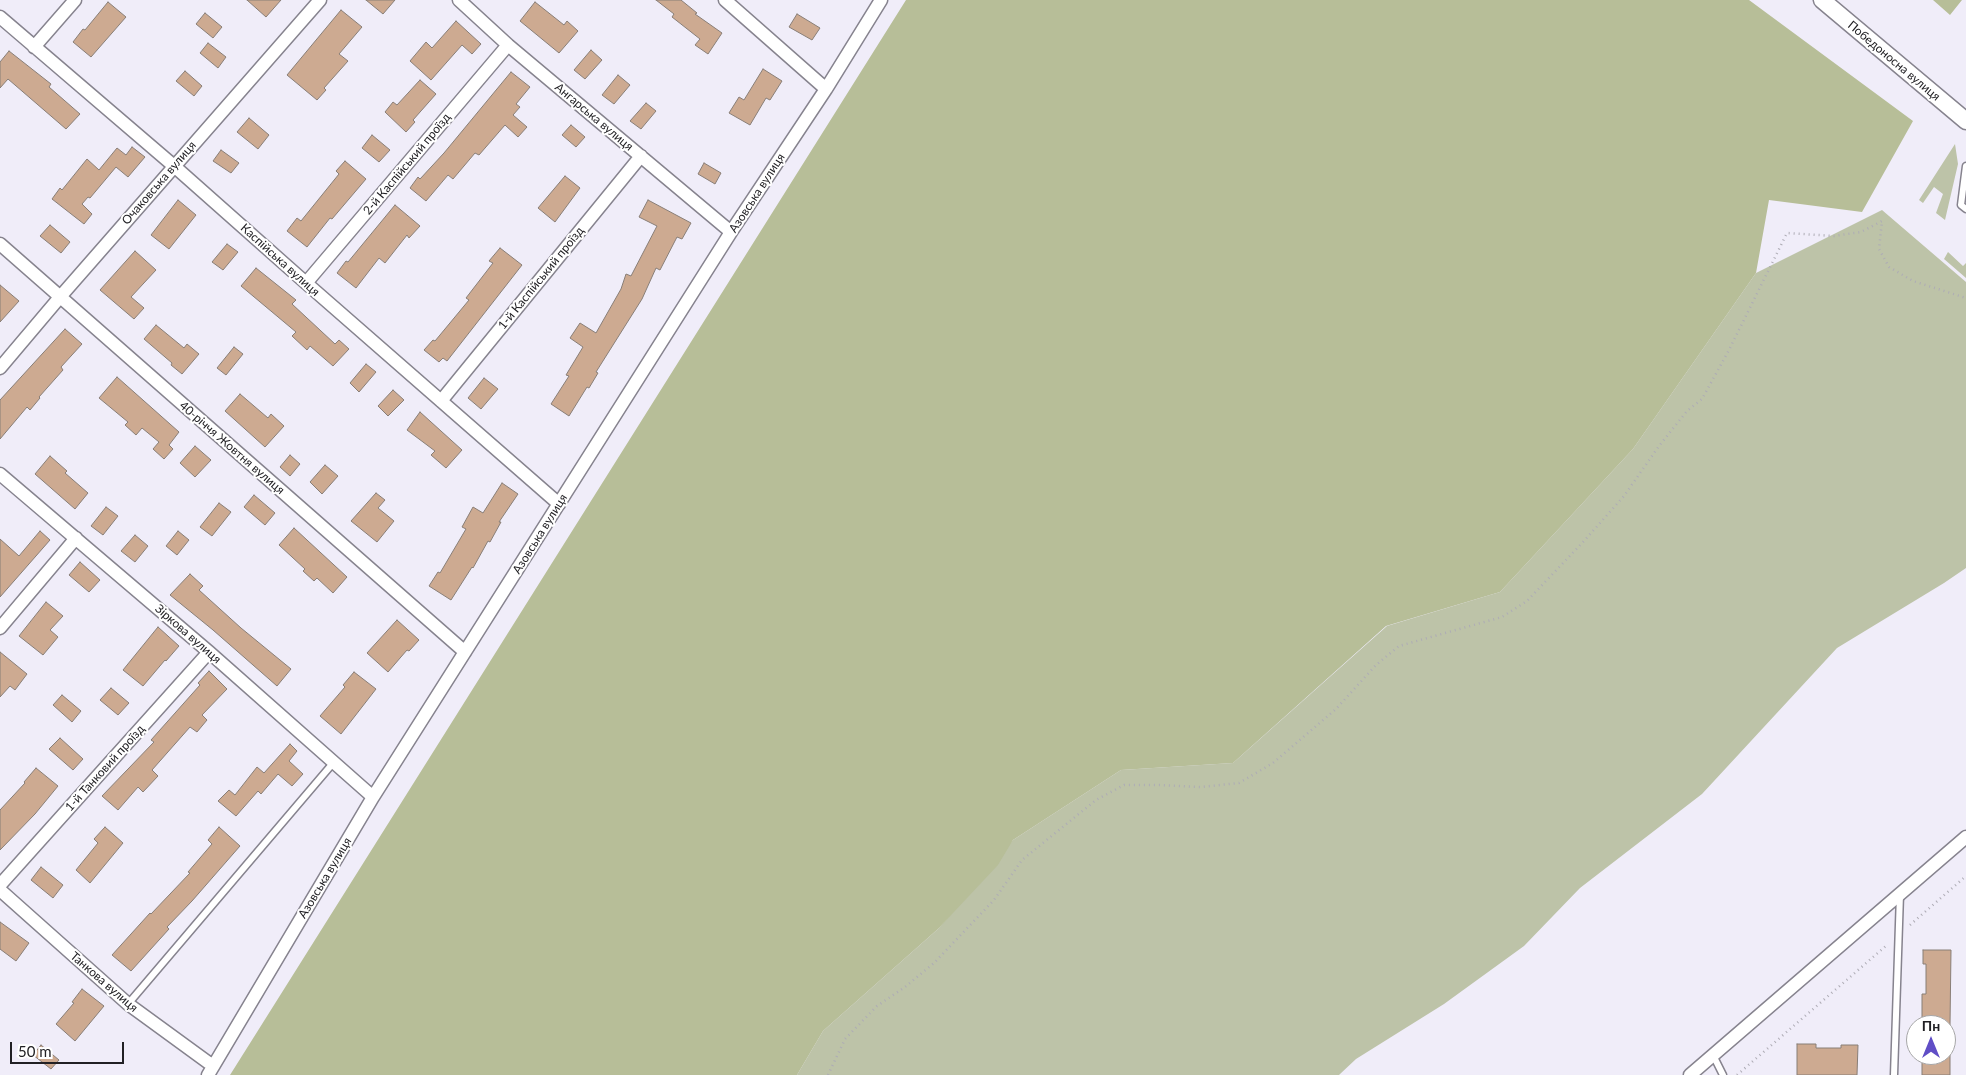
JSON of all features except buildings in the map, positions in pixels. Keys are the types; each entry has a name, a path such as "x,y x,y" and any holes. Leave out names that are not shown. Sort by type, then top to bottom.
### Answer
{"street":[{"path":"34,47 75,0"},
{"name":"Очаковська вулиця","path":"0,368 320,0"},
{"name":"Ангарська вулиця","path":"459,0 508,45 732,232"},
{"path":"725,0 826,88"},
{"name":"Азовська вулиця","path":"211,1071 373,797 881,0"},
{"name":"Победоносна вулиця","path":"1822,0 1966,121"},
{"name":"Каспійська вулиця","path":"0,17 174,166 559,504"},
{"name":"2-й Каспійський проїзд","path":"306,283 508,45"},
{"name":"1-й Каспійський проїзд","path":"441,400 641,156"},
{"name":"40-річчя Жовтня вулиця","path":"0,244 465,652"},
{"name":"Зіркова вулиця","path":"0,474 209,652 373,797"},
{"path":"0,628 76,538"},
{"name":"1-й Танковий проїзд","path":"0,885 209,652"},
{"path":"1690,1075 1966,837"},
{"name":"Танкова вулиця","path":"0,890 128,1004 211,1071"}],"lane":[{"path":"1966,166 1961,205 1966,208"},
{"path":"128,1004 334,762"},
{"path":"1894,1075 1900,893"},
{"path":"1713,1055 1723,1075"}],"path":[{"path":"828,1075 845,1040 877,1006 905,987 934,963 994,900 1022,860 1096,800 1124,786 1201,787 1239,783 1273,763 1336,709 1376,666 1398,646 1502,617 1526,601 1624,496 1659,446 1687,411 1702,399 1787,234 1834,236 1861,232 1882,221 1880,250 1889,267 1913,281 1966,298"},
{"path":"1907,928 1966,876"},
{"path":"1736,1075 1892,940"}],"green space":[{"path":"906,0 1749,0 1913,121 1862,212 1769,200 1756,273 1633,449 1500,592 1386,626 1233,763 1121,770 1013,840 998,865 938,929 823,1031 797,1075 230,1075"},
{"path":"1933,0 1962,0 1950,15"},
{"path":"1955,144 1958,164 1945,220 1936,213 1943,194 1934,187 1923,203 1919,200"},
{"path":"1882,210 1966,282 1966,568 1837,648 1702,794 1580,888 1524,946 1444,1004 1356,1059 1339,1075 797,1075 823,1031 938,929 1013,840 1121,770 1233,763 1387,626 1500,592 1633,449 1756,273"},
{"path":"1948,252 1963,266 1966,263 1966,278 1944,259"}]}
